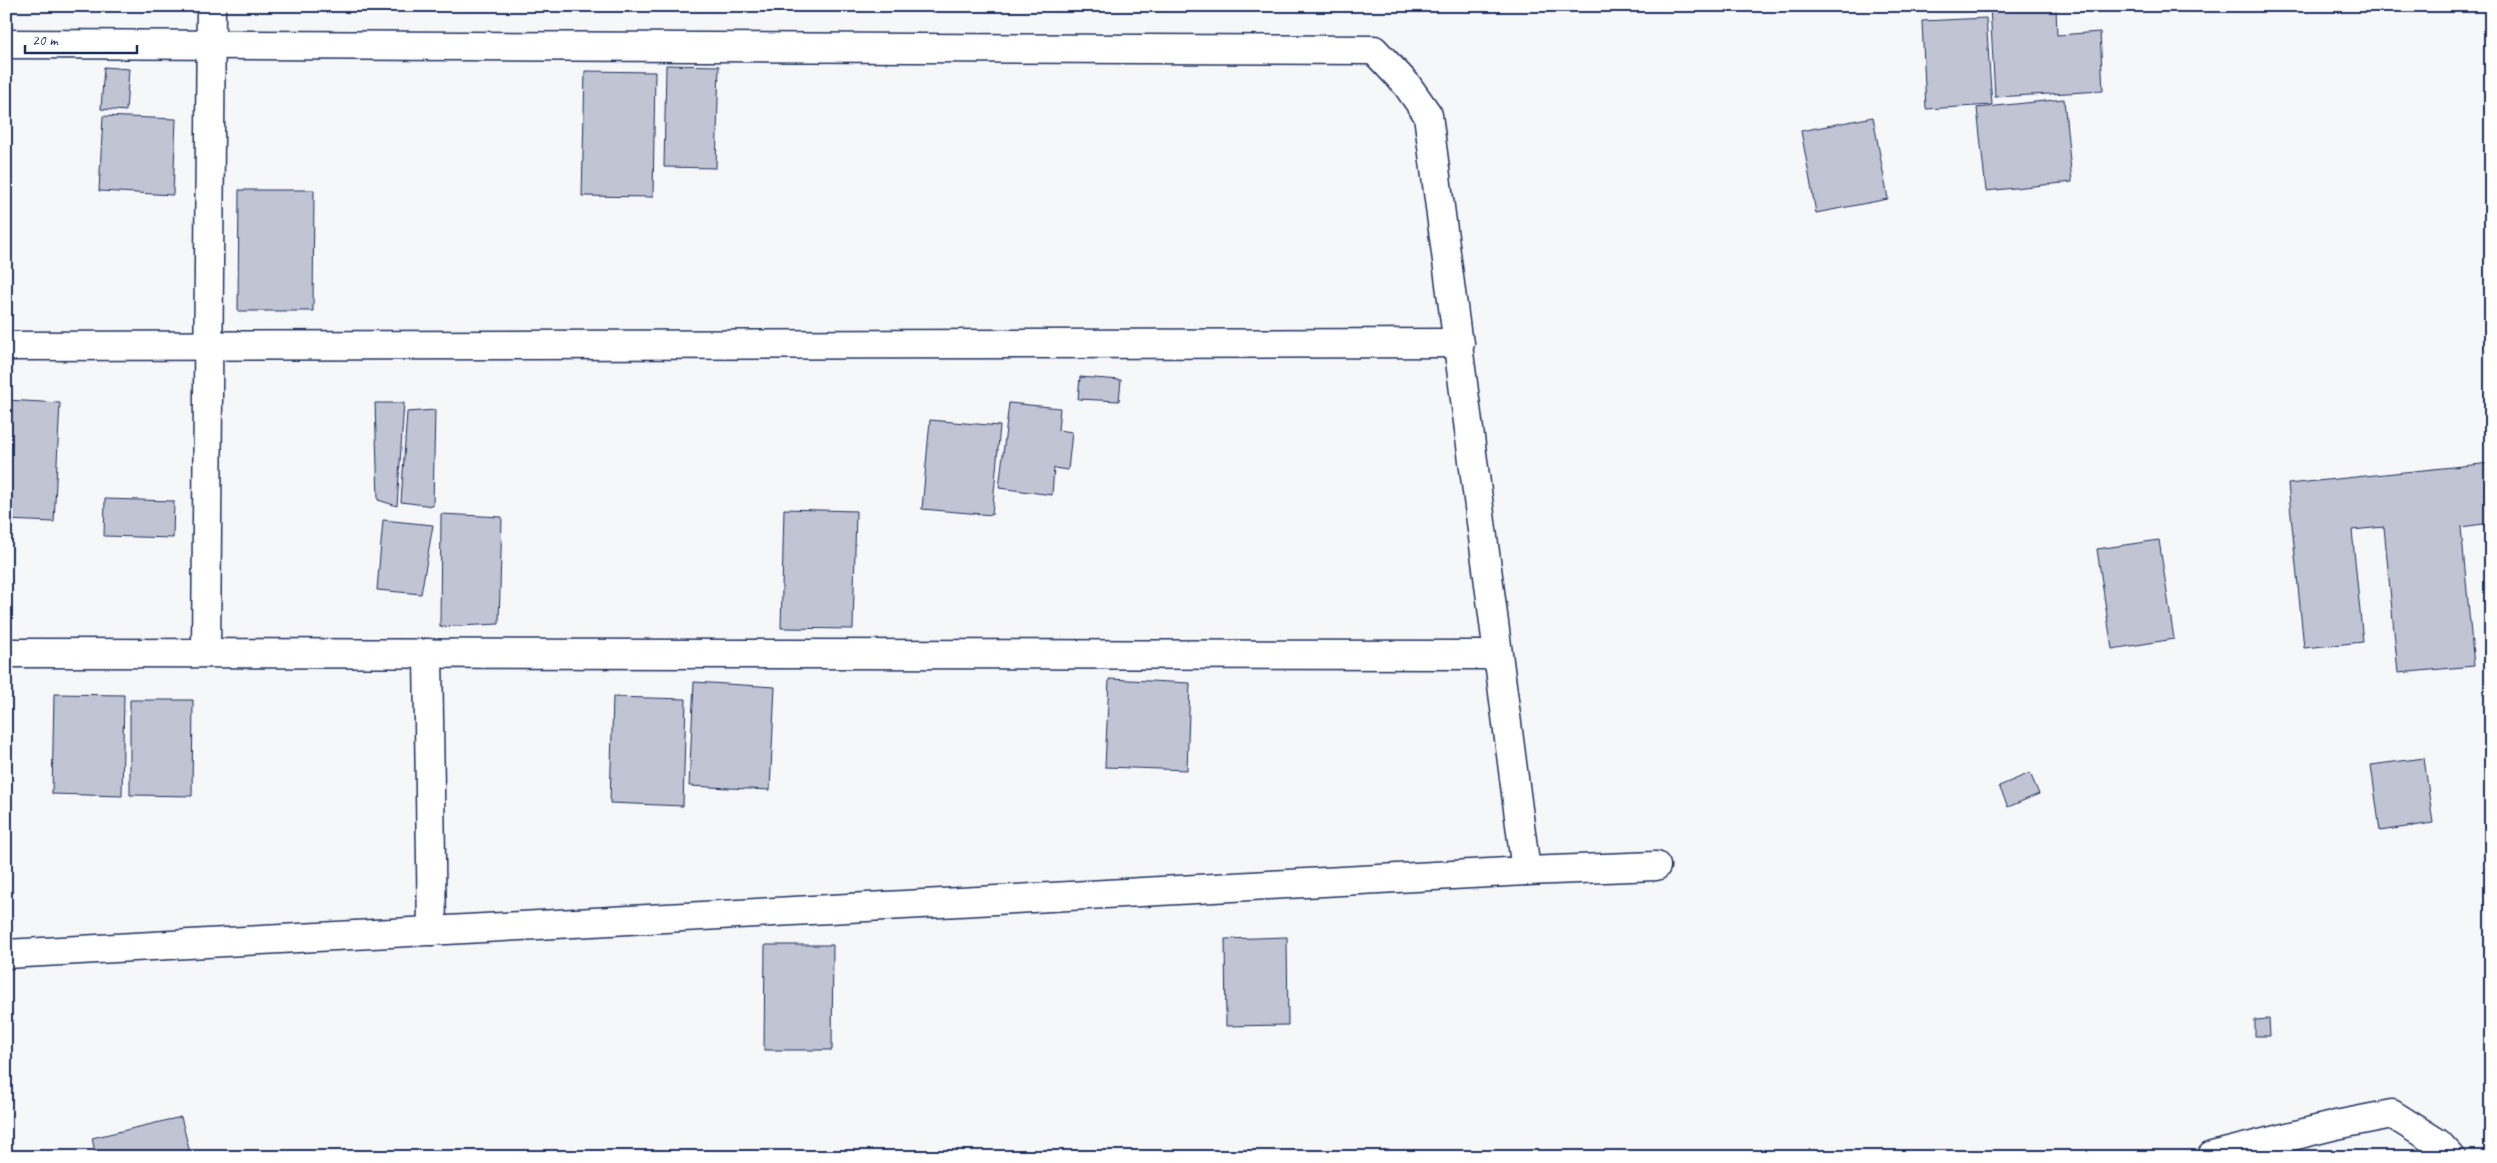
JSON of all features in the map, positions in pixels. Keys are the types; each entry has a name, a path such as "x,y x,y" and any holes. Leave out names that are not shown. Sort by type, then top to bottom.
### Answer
{"street":[{"path":"206,653 211,6"},
{"path":"6,44 1374,50 1407,85 1428,114 1460,343 1497,655 1526,871"},
{"path":"6,346 1460,343"},
{"path":"6,653 1497,655"},
{"path":"428,653 432,931"},
{"path":"6,954 1526,871 1656,866"},
{"path":"2212,1156 2336,1125 2392,1114 2438,1143 2451,1157"}],"building":[{"path":"721,6 784,6 784,8"},
{"path":"1990,6 2056,6 2057,35 2100,32 2103,91 1995,97"},
{"path":"1986,18 1992,105 1926,109 1922,21"},
{"path":"666,65 719,66 716,168 664,167"},
{"path":"104,67 129,69 126,111 101,109"},
{"path":"585,71 655,72 653,197 582,196"},
{"path":"2064,99 2072,182 1986,191 1977,108"},
{"path":"103,116 176,119 173,195 99,191"},
{"path":"1873,117 1888,199 1816,213 1801,131"},
{"path":"239,190 314,190 313,311 238,311"},
{"path":"1080,377 1121,380 1119,401 1078,399"},
{"path":"6,400 60,403 54,522 6,520"},
{"path":"375,403 404,403 397,506 378,500"},
{"path":"1009,403 1060,408 1058,430 1072,432 1068,470 1054,468 1052,495 999,488"},
{"path":"435,410 433,506 401,502 407,412"},
{"path":"930,420 1000,426 992,515 922,509"},
{"path":"2491,463 2491,523 2461,527 2474,666 2398,673 2384,527 2352,530 2363,642 2304,648 2288,484"},
{"path":"105,499 174,501 173,538 104,536"},
{"path":"784,509 856,511 853,629 781,628"},
{"path":"441,514 502,517 499,624 440,627"},
{"path":"383,520 433,525 421,594 377,590"},
{"path":"2159,540 2174,639 2112,649 2097,549"},
{"path":"1109,679 1190,683 1187,770 1105,767"},
{"path":"694,682 775,687 770,790 689,786"},
{"path":"54,694 124,695 122,796 52,794"},
{"path":"613,697 686,699 683,806 610,803"},
{"path":"130,700 193,700 192,796 130,795"},
{"path":"2424,758 2433,823 2380,831 2371,765"},
{"path":"2030,773 2039,794 2008,807 1999,786"},
{"path":"1287,937 1288,1025 1226,1026 1225,939"},
{"path":"765,945 833,945 832,1050 764,1050"},
{"path":"2269,1019 2270,1036 2255,1036 2255,1020"},
{"path":"181,1117 191,1157 96,1157 92,1138"}]}
